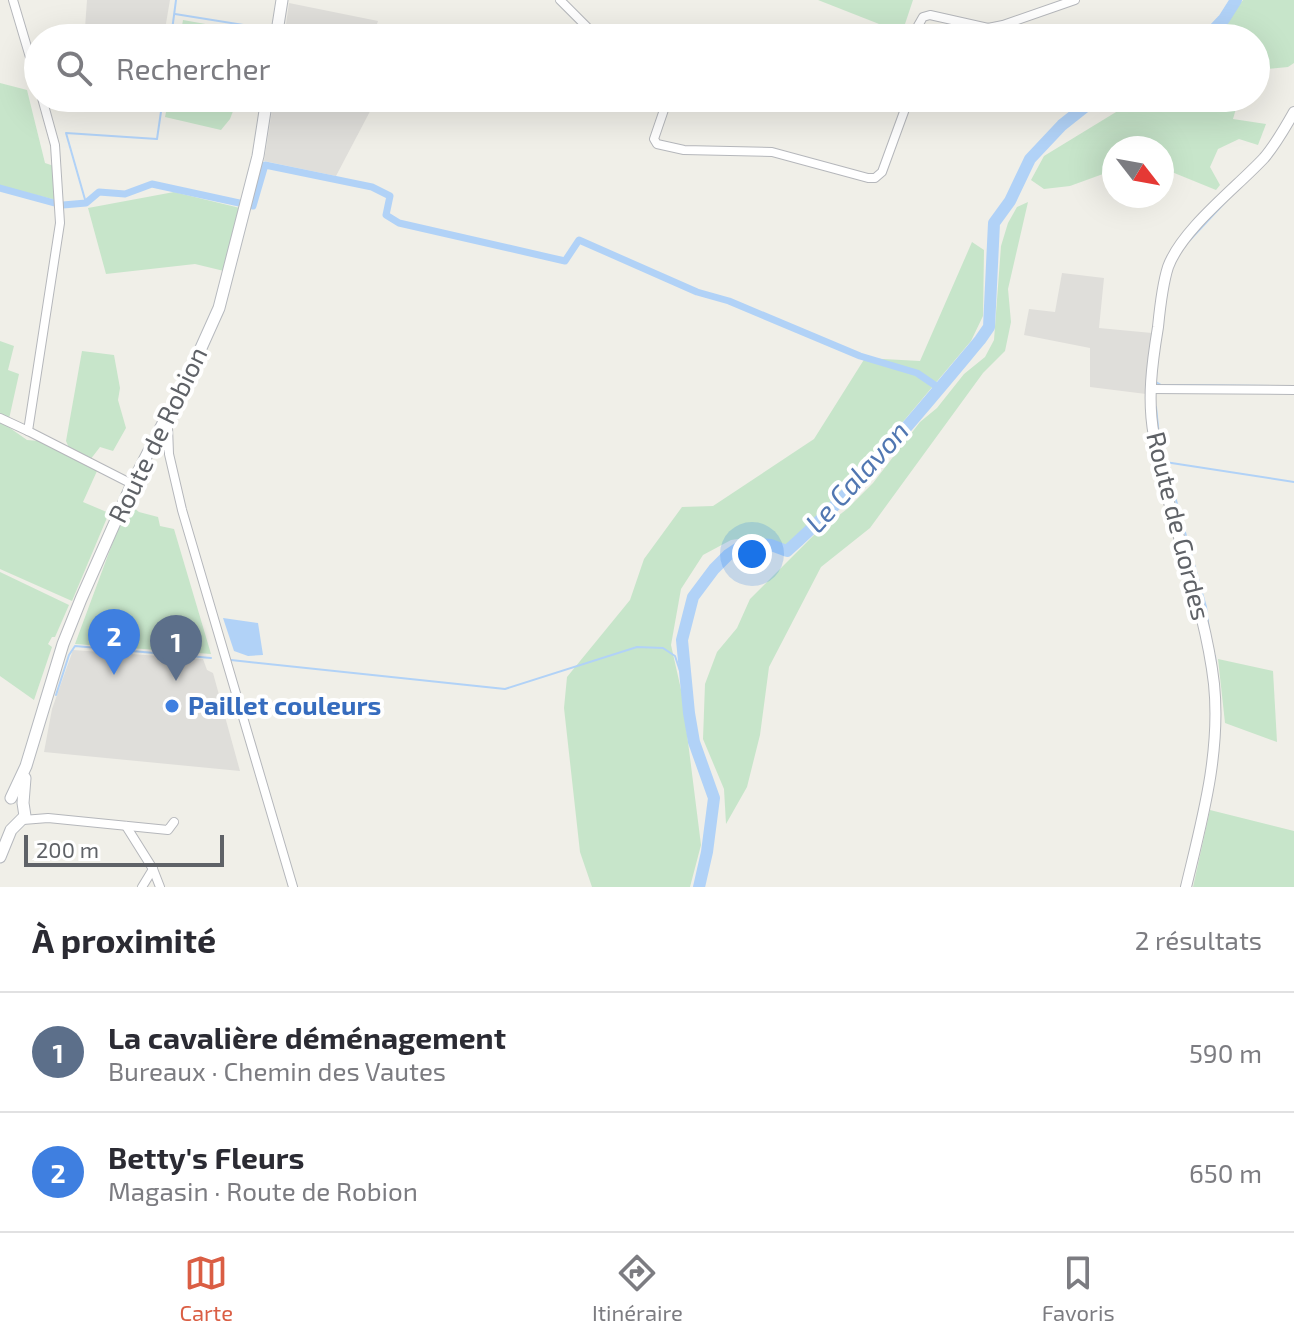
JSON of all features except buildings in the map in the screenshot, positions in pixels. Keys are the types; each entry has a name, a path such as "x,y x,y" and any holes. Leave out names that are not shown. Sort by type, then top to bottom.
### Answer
{"main road":[{"path":"278,24 282,0"},
{"name":"Route de Robion","path":"1,852 63,644 132,484 219,308 258,156 265,112"},
{"path":"0,804 14,814"}],"street":[{"path":"13,0 24,37"},
{"path":"560,0 584,24"},
{"path":"1006,24 1075,0"},
{"path":"919,24 923,17 930,15 970,24"},
{"path":"28,431 61,214 55,145 46,112"},
{"path":"663,112 654,139 657,144 684,150 772,152 875,178 882,172 904,112"},
{"name":"Route de Gordes","path":"1186,887 1212,768 1215,698 1194,582 1153,435 1151,389 1165,279 1170,262 1182,243 1265,156 1294,112"},
{"path":"1151,389 1294,390"},
{"path":"0,418 132,484"},
{"path":"164,423 168,427 173,477 182,510 293,887"},
{"path":"14,814 168,830 174,822"},
{"path":"126,826 153,869 160,887"},
{"path":"142,887 153,869"}],"shaded area":[{"path":"87,0 170,0 166,24 85,24"},
{"path":"289,3 378,21 377,24 286,24"},
{"path":"272,112 370,112 336,176 264,161"},
{"path":"1062,273 1104,278 1099,328 1152,333 1146,394 1090,387 1090,348 1024,335 1029,309 1055,312"},
{"path":"73,650 203,659 207,670 213,673 240,771 44,752 52,709"}],"green space":[{"path":"818,0 913,0 905,24 879,24"},
{"path":"1243,0 1294,0 1294,63 1288,67 1270,69 1270,24 1223,24"},
{"path":"183,20 205,24 182,24"},
{"path":"0,83 24,89 24,112 32,112 45,163 54,166 56,200 0,186"},
{"path":"166,112 233,112 221,130 165,117"},
{"path":"1116,112 1235,112 1233,119 1266,124 1258,145 1239,139 1218,149 1210,167 1220,185 1216,190 1174,173 1174,136 1102,136 1102,174 1070,186 1044,189 1031,180 1044,156"},
{"path":"174,192 240,208 224,271 195,264 106,274 88,208"},
{"path":"1028,202 1008,289 1011,322 1005,351 983,373 870,528 821,567 769,667 760,735 747,787 726,824 724,789 703,739 705,684 717,652 737,628 750,599 815,534 873,483 920,422 937,408 964,374 985,357 994,340 1001,246 1017,207"},
{"path":"972,242 984,250 983,316 971,341 891,436 787,548 774,541 751,537 731,540 703,555 681,589 671,645 682,694 701,845 690,887 592,887 580,852 564,708 567,677 630,600 644,559 682,507 713,506 814,439 865,358 920,361"},
{"path":"0,341 14,346 8,370 19,374 9,419 0,415"},
{"path":"82,351 114,355 120,388 118,400 126,428 113,451 100,447 90,460 70,450 66,441"},
{"path":"0,421 27,440 39,441 97,471 83,502 109,513 72,601 0,569"},
{"path":"130,505 139,512 158,517 160,526 174,529 211,654 75,644 124,512"},
{"path":"0,572 69,605 55,637 48,644 52,647 34,700 0,676"},
{"path":"1218,659 1273,671 1277,742 1225,723"},
{"path":"1210,810 1294,831 1294,887 1193,887"}],"water":[{"path":"223,618 258,623 263,655 248,656 234,651"}],"waterway":[{"path":"173,24 176,0"},
{"name":"Le Calavon","path":"1219,24 1236,0"},
{"path":"175,14 237,24"},
{"path":"86,203 66,133 157,139 161,112"},
{"name":"Le Calavon","path":"699,887 714,798 694,742 689,713 682,640 693,597 714,569 746,543 771,545 787,551 863,476 980,340 989,327 994,223 1010,201 1030,159 1078,112"},
{"path":"63,205 86,203 99,192 125,194 152,184 253,206 265,165 372,187 390,196 386,215 399,223 565,261 579,240 697,292 729,301 860,356 917,373 939,388"},
{"path":"0,188 58,204"},
{"path":"1188,242 1227,200"},
{"path":"1156,382 1161,385 1277,386"},
{"path":"1156,407 1159,436"},
{"path":"1163,454 1206,607 1209,630"},
{"path":"1165,462 1294,482"},
{"path":"56,695 75,646 211,658"},
{"path":"231,660 505,689 637,647 663,648 675,656 680,671 686,674"},
{"path":"1215,656 1216,669"}],"place":[{"name":"Betty's Fleurs","path":"114,675"},
{"name":"La cavalière déménagement","path":"176,681"},
{"name":"Paillet couleurs","path":"172,706"}]}
